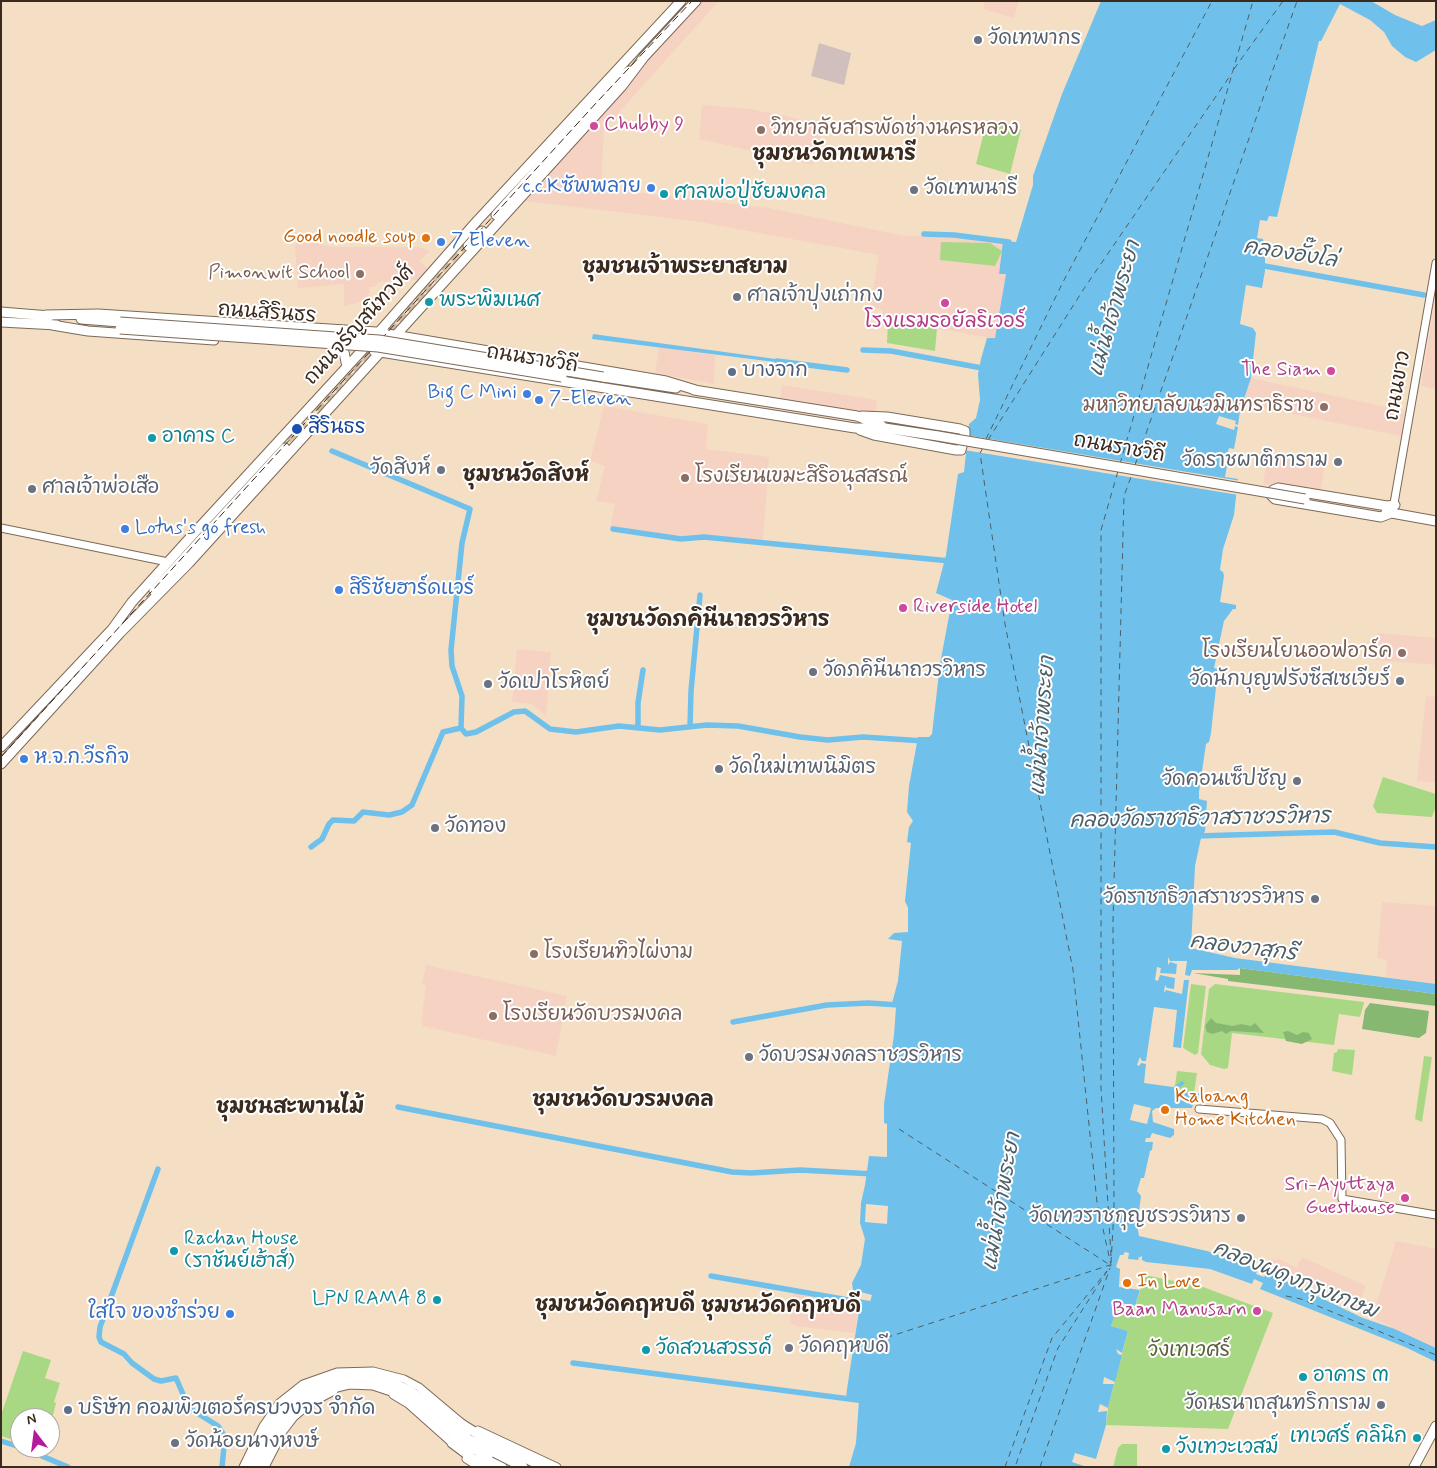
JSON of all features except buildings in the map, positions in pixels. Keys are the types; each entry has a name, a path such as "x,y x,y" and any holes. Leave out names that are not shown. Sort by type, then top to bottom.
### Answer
{"main road":[{"name":"ถนนจรัญสนิทวงศ์","path":"1,764 116,631 168,562 681,1"},
{"name":"ถนนจรัญสนิทวงศ์","path":"636,50 466,244 616,82 644,57 696,1"},
{"name":"ถนนจรัญสนิทวงศ์","path":"116,631 188,563 394,334 622,86 644,57"},
{"path":"426,279 428,288 440,284"},
{"name":"ถนนสิรินธร","path":"1,312 46,315 120,326 378,347 602,380"},
{"name":"ถนนสิรินธร","path":"46,315 98,314 394,334"},
{"name":"ถนนสิรินธร","path":"1,322 120,326"},
{"name":"ถนนสิรินธร","path":"52,325 108,333 362,350"},
{"path":"276,344 289,337 286,328 281,325"},
{"name":"ถนนราชวิถี","path":"394,334 666,381 698,391"},
{"path":"332,348 344,352 347,367"},
{"name":"ถนนราชวิถี","path":"362,350 661,399 697,402"},
{"name":"ถนนราชวิถี","path":"602,380 698,391 857,416 885,428"},
{"name":"ถนนราชวิถี","path":"602,380 697,402 855,428 885,428 938,436 1305,499 1393,509 1436,522"},
{"path":"855,428 874,435 961,450 966,433 964,430 887,417 857,416"},
{"path":"295,423 302,419 308,420 310,425 308,430"},
{"name":"ถนนจรัญสนิทวงศ์","path":"1,747 140,607 288,440"},
{"path":"1278,488 1386,506 1393,509 1381,517 1275,499 1271,495 1273,490 1278,488"},
{"path":"249,1467 276,1417 291,1400 328,1380 356,1376 387,1381 409,1390 468,1439 526,1464 544,1467"},
{"path":"258,1467 279,1426 298,1405 310,1396 332,1387 362,1384 384,1387 403,1395 420,1406 463,1443 509,1467"},
{"path":"460,1423 526,1464"},
{"path":"1414,1467 1436,1426"},
{"path":"451,1442 472,1458 492,1467"}],"street":[{"name":"ถนนขาว","path":"1393,509 1436,263"},
{"path":"1,528 168,562"},
{"path":"1199,1109 1322,1119 1330,1123 1337,1132 1342,1146 1342,1199 1436,1215"},
{"path":"243,1467 263,1426 279,1403 303,1384 337,1372 373,1372 404,1379 419,1387 460,1423 557,1467"},
{"path":"265,1467 284,1430 300,1411 322,1396 351,1388 367,1388 398,1397 451,1442 464,1458 478,1467"},
{"path":"451,1442 503,1467"}],"shaded area":[{"path":"700,1 719,1 604,129 601,188 769,208 905,236 936,235 1003,241 999,273 1006,274 995,339 882,318 883,310 870,306 879,255 694,221 525,201 547,178 547,171"},
{"path":"985,1 1019,1 1014,18 983,9"},
{"path":"819,43 851,53 844,85 811,76"},
{"name":"วิทยาลัยสารพัดช่างนครหลวง","path":"702,105 750,109 824,124 813,165 699,139"},
{"name":"Pimonwit School","path":"298,238 331,247 418,247 430,251 419,261 428,269 417,280 379,282 374,287 369,287 369,300 344,306 344,284 298,288 295,247"},
{"path":"1436,293 1436,389 1421,386"},
{"path":"659,347 715,355 714,384 655,373"},
{"name":"มหาวิทยาลัยนวมินทราธิราช","path":"1251,378 1405,411 1401,436 1242,404"},
{"path":"782,385 877,400 876,410 874,415 780,398"},
{"name":"โรงเรียนเขมะสิริอนุสสรณ์","path":"604,406 708,424 706,449 769,457 763,542 705,536 668,537 610,527 615,504 596,501 605,466 590,461"},
{"path":"1268,455 1325,465 1320,494 1263,484"},
{"name":"โรงเรียนโยนออฟอาร์ค","path":"1378,633 1436,638 1436,665 1366,659 1369,645 1376,645"},
{"path":"517,649 551,652 546,716 532,704 512,702"},
{"path":"1426,696 1436,697 1436,783 1417,781"},
{"path":"1382,902 1436,906 1436,984 1386,977 1387,960 1377,958"},
{"name":"โรงเรียนวัดบวรมงคล","path":"426,965 567,996 556,1056 423,1026 421,1022 426,986 422,984"},
{"path":"1396,1241 1436,1249 1436,1347 1366,1315 1369,1306 1375,1308"},
{"path":"1302,1257 1366,1286 1357,1306 1265,1265 1270,1260 1280,1259 1297,1268"},
{"path":"793,1293 859,1304 855,1333 795,1326 790,1322"}],"green space":[{"path":"987,120 1021,130 1010,174 976,164"},
{"path":"941,242 990,243 1002,251 995,266 940,260"},
{"path":"888,319 937,328 935,351 887,343"},
{"path":"1383,777 1436,794 1436,806 1432,817 1377,813 1373,806"},
{"path":"1240,968 1436,994 1436,1006 1228,981 1228,979 1193,973 1240,975"},
{"path":"1191,984 1206,986 1198,1053 1195,1055 1183,1048"},
{"path":"1215,984 1364,1003 1360,1017 1339,1014 1334,1045 1232,1033 1228,1068 1224,1069 1210,1065 1201,1054 1209,989"},
{"path":"1370,1003 1429,1011 1426,1033 1419,1038 1362,1029 1365,1010"},
{"path":"1211,1018 1216,1023 1233,1026 1241,1024 1251,1026 1255,1023 1264,1033 1231,1031 1226,1034 1222,1031 1212,1034 1207,1032 1205,1026"},
{"path":"1288,1031 1297,1035 1303,1032 1309,1033 1312,1039 1302,1044 1286,1041 1283,1032"},
{"path":"1338,1049 1355,1050 1352,1075 1332,1071 1334,1053"},
{"path":"1424,1056 1432,1057 1422,1122 1415,1119"},
{"path":"1177,1071 1197,1073 1194,1093 1179,1092 1175,1086"},
{"name":"วังเทเวศร์","path":"1145,1275 1203,1287 1273,1313 1228,1429 1106,1425 1108,1408 1128,1331 1111,1326 1118,1304 1135,1307"},
{"path":"23,1351 51,1360 45,1378 60,1383 54,1402 56,1403 55,1408 10,1408 10,1439 1,1436 1,1415"},
{"path":"1122,1444 1137,1444 1137,1467 1113,1467 1118,1448"}],"water":[{"name":"แม่น้ำเจ้าพระยา","path":"1101,1 1371,1 1395,15 1422,26 1436,20 1436,50 1416,62 1405,57 1392,46 1384,32 1370,20 1340,4 1321,41 1319,41 1277,217 1269,216 1267,221 1260,220 1257,238 1263,239 1265,249 1265,271 1262,288 1246,285 1240,324 1253,328 1256,333 1251,378 1240,411 1238,425 1235,424 1236,421 1219,416 1216,424 1234,430 1235,426 1238,427 1234,449 1229,448 1224,465 1227,466 1225,477 1238,479 1234,515 1223,549 1220,570 1224,576 1220,602 1236,605 1236,609 1233,609 1224,621 1214,668 1218,669 1211,733 1209,742 1206,744 1199,792 1199,799 1207,801 1205,831 1201,838 1195,866 1191,948 1235,958 1436,984 1436,994 1240,968 1237,970 1192,970 1190,976 1185,975 1187,961 1170,961 1168,957 1168,965 1170,962 1177,964 1176,974 1160,973 1161,968 1157,967 1155,980 1158,981 1160,975 1175,978 1174,989 1167,988 1165,985 1164,993 1166,990 1182,994 1184,980 1189,980 1181,1048 1173,1047 1177,1010 1154,1007 1146,1061 1142,1061 1140,1057 1137,1065 1139,1066 1141,1063 1146,1064 1144,1083 1173,1087 1182,1081 1185,1083 1178,1089 1179,1092 1217,1095 1216,1100 1195,1098 1192,1108 1156,1108 1152,1111 1153,1122 1174,1129 1174,1135 1170,1138 1152,1133 1150,1138 1146,1138 1145,1142 1153,1142 1144,1178 1141,1178 1137,1191 1141,1196 1137,1225 1139,1236 1207,1251 1258,1269 1256,1274 1264,1277 1267,1272 1363,1318 1395,1329 1436,1348 1436,1362 1405,1347 1260,1289 1263,1283 1254,1279 1252,1284 1210,1269 1146,1262 1142,1260 1142,1256 1138,1258 1139,1260 1128,1259 1129,1253 1125,1252 1123,1255 1120,1255 1116,1267 1120,1269 1119,1287 1140,1290 1135,1306 1119,1303 1111,1326 1128,1331 1122,1353 1116,1349 1118,1354 1122,1355 1115,1382 1104,1377 1103,1384 1114,1384 1108,1408 1100,1404 1098,1412 1107,1411 1106,1425 1096,1459 1075,1453 1072,1462 1087,1467 849,1467 856,1443 859,1400 846,1398 847,1389 860,1304 870,1302 872,1295 853,1290 852,1283 861,1265 865,1239 860,1223 861,1203 869,1156 887,1157 887,1124 884,1123 884,1104 894,1035 896,1007 892,1003 898,981 902,941 888,939 894,933 908,932 908,908 905,901 911,843 907,842 909,827 913,821 907,812 909,786 918,737 929,737 932,734 940,664 952,600 936,593 946,555 958,474 964,472 969,424 976,418 980,400 978,374 981,359 987,338 995,338 1006,274 999,274 1003,241 1016,242 1033,185 1033,176 1062,94","holes":["1134,1104 1151,1108 1147,1124 1130,1120","866,1204 888,1206 887,1224 865,1222"]},
{"path":"593,334 783,360 783,363 592,339"}],"pier":[{"path":"966,435 1241,481 1239,495 964,450"}],"waterway":[{"path":"924,234 954,235 1009,242"},
{"name":"คลองอั๊งโล่","path":"1259,265 1424,295"},
{"path":"863,350 891,351 987,369"},
{"path":"777,361 847,370"},
{"path":"332,451 470,509 462,543 451,650 452,666 462,696 461,728 466,734 476,732 514,712 525,711 550,729 576,732 619,726 660,730 707,725 738,726 828,740 863,737 924,741"},
{"path":"613,529 681,539 704,537 950,561"},
{"path":"690,727 691,691 700,595"},
{"path":"638,728 638,703 643,670"},
{"path":"311,847 322,839 333,820 354,821 363,812 389,815 402,812 412,805 443,732 461,728"},
{"name":"คลองวัดราชาธิวาสราชวรวิหาร","path":"1196,836 1334,832 1380,843 1436,847"},
{"path":"733,1022 827,1005 868,1003 899,1005"},
{"path":"398,1107 732,1172 751,1173 800,1170 874,1174"},
{"path":"158,1169 100,1327 99,1337 101,1342 124,1354 132,1363 154,1379 161,1381 176,1378 189,1408 218,1426 225,1437 222,1467"},
{"path":"711,1276 871,1304"},
{"path":"573,1363 865,1401"},
{"path":"1,1441 10,1444"},
{"path":"47,1458 68,1467"}],"ferry route":[{"path":"986,439 1063,282 1212,1"},
{"path":"1120,464 1253,1"},
{"path":"1234,69 1283,1"},
{"path":"1135,465 1297,1"},
{"path":"988,440 1085,287 1232,73"},
{"path":"983,448 980,453 1005,624 1073,970 1097,1202 1111,1265 1058,1348 1015,1467"},
{"path":"1111,1256 1101,1088 1101,530 1118,471"},
{"path":"1111,1263 1114,1210 1113,922 1124,496 1132,474"},
{"path":"899,1129 1110,1265"},
{"path":"876,1341 1110,1265"},
{"path":"1040,1467 1110,1268"},
{"path":"1005,1467 1052,1338 1107,1271"},
{"path":"1286,1296 1301,1299 1436,1355"}],"tunnel":[{"path":"423,289 465,243"},
{"path":"300,431 431,287"},
{"path":"287,439 302,423"}],"railway":[{"path":"1,757 597,102 692,1"}],"place":[{"name":"วัดเทพากร","path":"978,40"},
{"name":"Chubby 9","path":"594,126"},
{"name":"วิทยาลัยสารพัดช่างนครหลวง","path":"761,130"},
{"name":"c.c.Kซัพพลาย","path":"651,188"},
{"name":"วัดเทพนารี","path":"914,190"},
{"name":"ศาลพ่อปู่ชัยมงคล","path":"664,194"},
{"name":"Good noodle soup","path":"426,238"},
{"name":"7 Eleven","path":"441,242"},
{"name":"Pimonwit School","path":"360,274"},
{"name":"ศาลเจ้าปุงเถ่ากง","path":"737,297"},
{"name":"พระพิฆเนศ","path":"429,302"},
{"name":"โรงแรมรอยัลริเวอร์","path":"945,303"},
{"name":"The Siam","path":"1331,371"},
{"name":"บางจาก","path":"732,372"},
{"name":"Big C Mini","path":"527,394"},
{"name":"7-Eleven","path":"539,400"},
{"name":"มหาวิทยาลัยนวมินทราธิราช","path":"1324,407"},
{"name":"สิรินธร","path":"297,429"},
{"name":"อาคาร C","path":"152,438"},
{"name":"วัดราชผาติการาม","path":"1338,462"},
{"name":"วัดสิงห์","path":"441,470"},
{"name":"โรงเรียนเขมะสิริอนุสสรณ์","path":"685,478"},
{"name":"ศาลเจ้าพ่อเสือ","path":"32,489"},
{"name":"Lotus's go fresh","path":"125,529"},
{"name":"สิริชัยฮาร์ดแวร์","path":"339,590"},
{"name":"Riverside Hotel","path":"903,608"},
{"name":"โรงเรียนโยนออฟอาร์ค","path":"1402,653"},
{"name":"วัดภคินีนาถวรวิหาร","path":"813,672"},
{"name":"วัดนักบุญฟรังซีสเซเวียร์","path":"1400,681"},
{"name":"วัดเปาโรหิตย์","path":"488,684"},
{"name":"ห.จ.ก.วีรกิจ","path":"24,759"},
{"name":"วัดใหม่เทพนิมิตร","path":"719,769"},
{"name":"วัดคอนเซ็ปชัญ","path":"1297,781"},
{"name":"วัดทอง","path":"435,828"},
{"name":"วัดราชาธิวาสราชวรวิหาร","path":"1315,899"},
{"name":"โรงเรียนทิวไผ่งาม","path":"534,954"},
{"name":"โรงเรียนวัดบวรมงคล","path":"493,1016"},
{"name":"วัดบวรมงคลราชวรวิหาร","path":"749,1057"},
{"name":"Kaloang Home Kitchen","path":"1165,1110"},
{"name":"Sri-Ayuttaya Guesthouse","path":"1405,1198"},
{"name":"วัดเทวราชกุญชรวรวิหาร","path":"1241,1218"},
{"name":"Rachan House (ราชันย์เฮ้าส์)","path":"174,1251"},
{"name":"In Love","path":"1127,1283"},
{"name":"LPN RAMA 8","path":"437,1300"},
{"name":"Baan Manusarn","path":"1257,1311"},
{"name":"ใส่ใจ ของชำร่วย","path":"230,1314"},
{"name":"วัดคฤหบดี","path":"789,1348"},
{"name":"วัดสวนสวรรค์","path":"646,1350"},
{"name":"อาคาร ๓","path":"1303,1377"},
{"name":"วัดนรนาถสุนทริการาม","path":"1381,1405"},
{"name":"บริษัท คอมพิวเตอร์ครบวงจร จำกัด","path":"68,1410"},
{"name":"เทเวศร์ คลินิก","path":"1417,1438"},
{"name":"วัดน้อยนางหงษ์","path":"175,1443"},
{"name":"วังเทวะเวสม์","path":"1166,1449"}],"district":[{"name":"ชุมชนวัดทเพนารี","path":"834,156"},
{"name":"ชุมชนเจ้าพระยาสยาม","path":"685,269"},
{"name":"ชุมชนวัดสิงห์","path":"526,477"},
{"name":"ชุมชนวัดภคินีนาถวรวิหาร","path":"708,622"},
{"name":"ชุมชนวัดบวรมงคล","path":"623,1102"},
{"name":"ชุมชนสะพานไม้","path":"290,1109"},
{"name":"ชุมชนวัดคฤหบดี","path":"615,1307"},
{"name":"ชุมชนวัดคฤหบดี","path":"781,1308"}],"water label":[{"name":"คลองวาสุกรี","path":"1243,949"},
{"name":"คลองผดุงกรุงเกษม","path":"1295,1281"}]}
